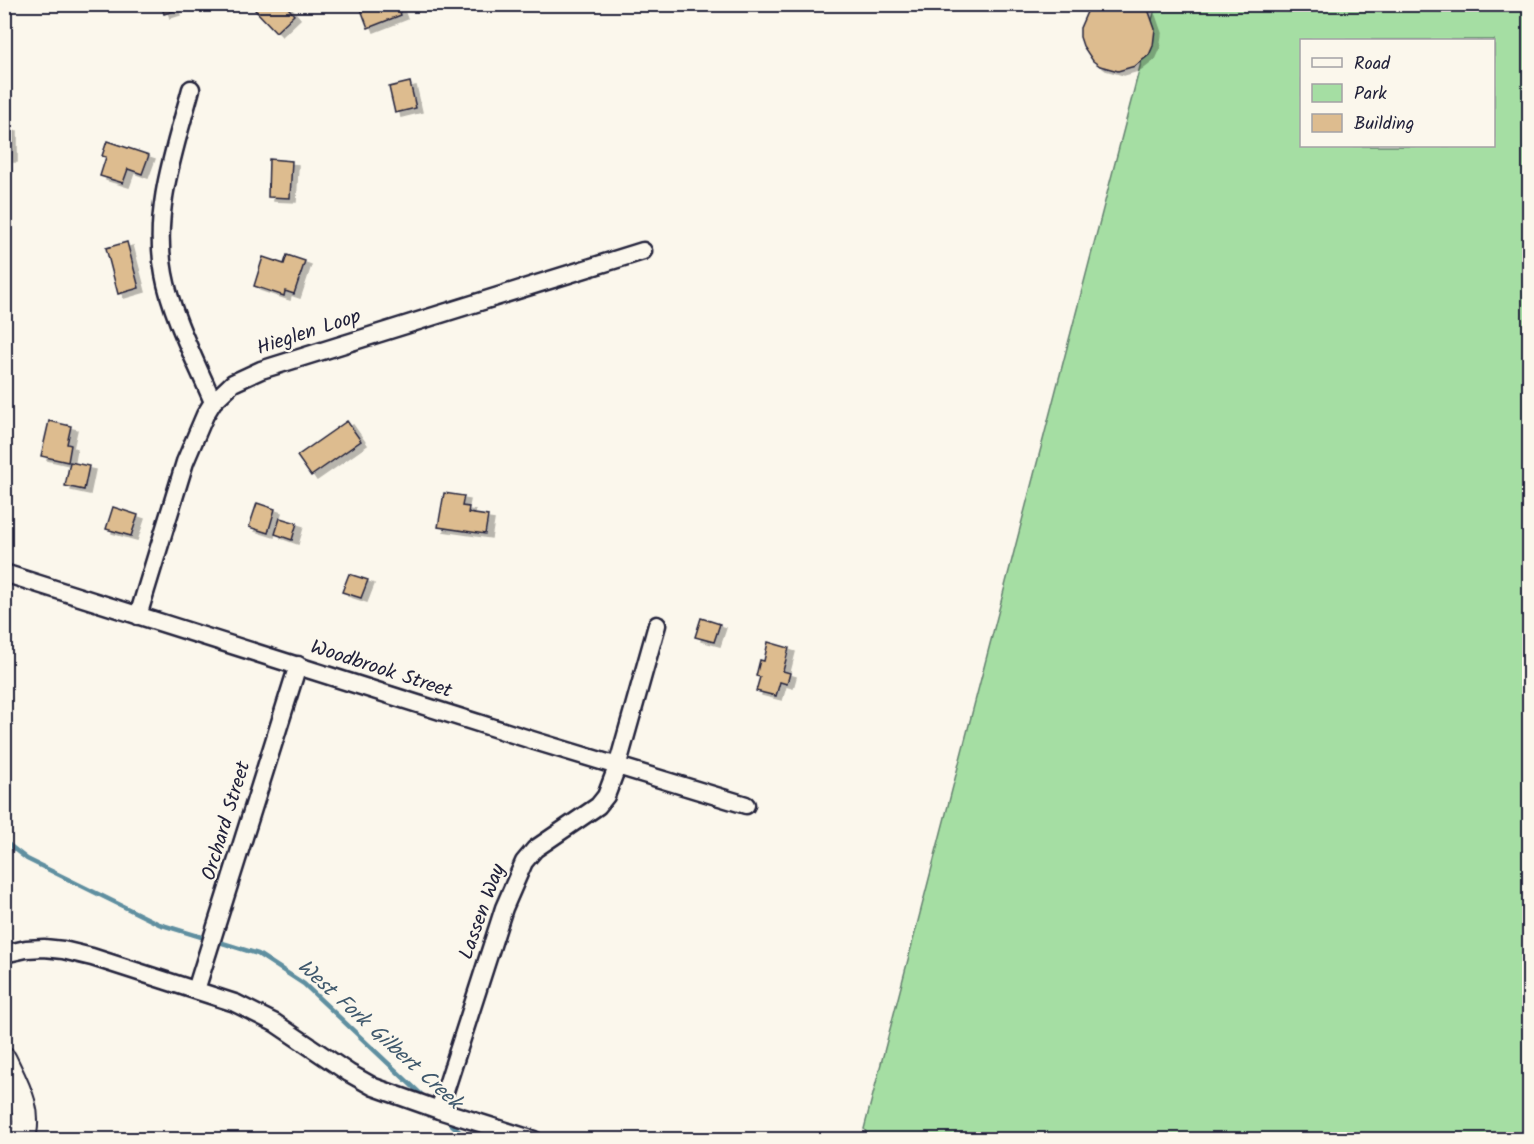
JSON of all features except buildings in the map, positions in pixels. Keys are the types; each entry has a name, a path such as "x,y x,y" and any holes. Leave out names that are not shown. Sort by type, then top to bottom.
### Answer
{"main road":[{"path":"4,1060 19,1091 26,1113 22,1140"}],"street":[{"path":"191,89 166,181 161,221 161,248 170,298 213,402"},
{"name":"Hieglen Loop","path":"138,616 185,462 205,414 213,402 233,383 261,370 643,251"},
{"name":"Woodbrook Street","path":"4,573 746,806"},
{"name":"Lassen Way","path":"439,1110 504,908 524,862 535,849 598,806 606,796 617,767 657,625"},
{"name":"Orchard Street","path":"196,990 298,665"},
{"path":"4,954 26,949 63,950 196,990 256,1012 374,1087 534,1140"}],"green space":[{"path":"1156,5 1529,5 1529,1139 872,1140 864,1129"}],"waterway":[{"name":"West Fork Gilbert Creek","path":"4,841 27,859 159,924 208,939"},
{"name":"West Fork Gilbert Creek","path":"216,941 258,954 304,984 425,1098"},
{"name":"West Fork Gilbert Creek","path":"446,1119 468,1140"}]}
